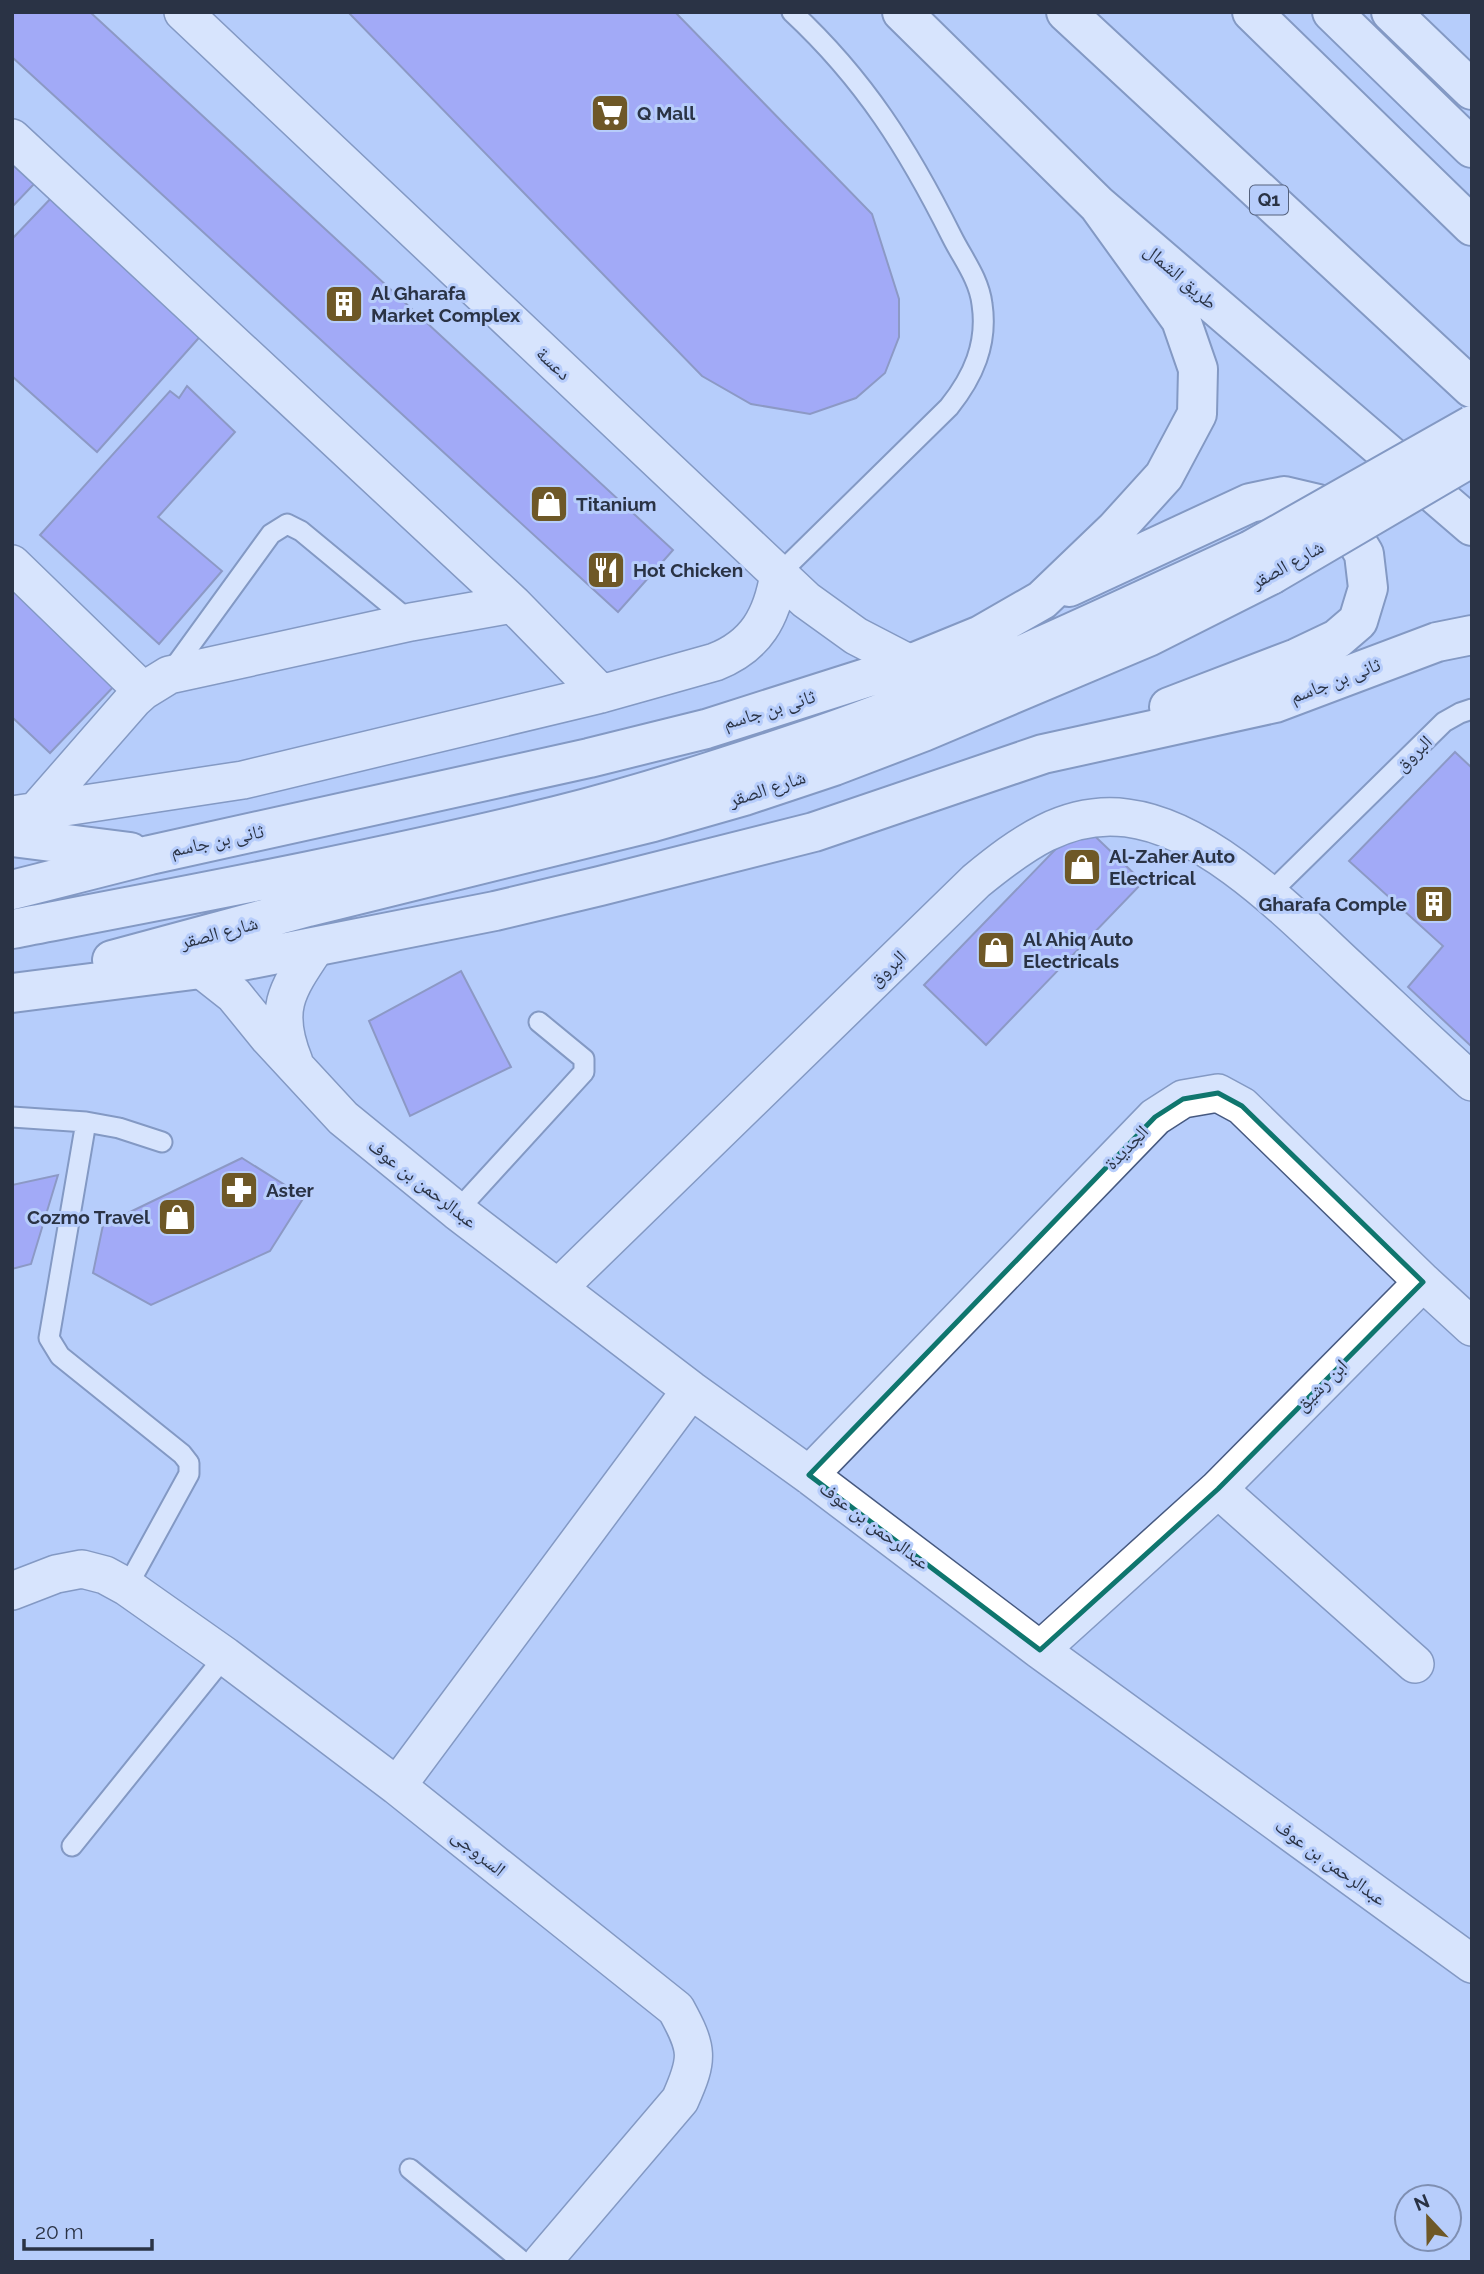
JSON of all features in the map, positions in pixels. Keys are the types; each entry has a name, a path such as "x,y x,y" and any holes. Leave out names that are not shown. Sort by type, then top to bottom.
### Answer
{"main road":[{"name":"طريق الشمال","path":"902,12 1098,205 1472,526"},
{"name":"Q1","path":"1066,12 1472,388"},
{"path":"1252,12 1472,226"},
{"path":"1332,12 1472,148"},
{"path":"1391,12 1472,90"},
{"name":"ثانى بن جاسم","path":"12,890 150,855 589,758 706,729 910,664 981,635 1042,600 1115,530 1164,476 1197,414 1198,369 1181,320 1098,205"},
{"name":"شارع الصقر","path":"12,988 308,907 653,822 834,766 923,733 1148,637 1472,425"},
{"name":"شارع الصقر","path":"12,929 325,867 545,818 821,735 1042,645 1261,563 1472,457"},
{"path":"1042,600 1250,503 1284,496 1318,504 1346,524 1364,554 1368,588 1358,621 1337,639 1297,658 1043,754"},
{"name":"ثانى بن جاسم","path":"12,993 201,969 315,948 574,892 814,832 1043,754 1275,703 1437,642 1472,635"},
{"path":"21,821 150,855"}],"street":[{"name":"دعسة","path":"183,12 779,574 831,619 910,664"},
{"path":"12,138 513,604 601,694"},
{"path":"12,564 156,683"},
{"path":"21,821 243,780 601,694 715,662 733,655 761,629 779,574"},
{"path":"21,821 156,683 411,622 513,604"},
{"name":"البروق","path":"559,1287 976,881 1007,855 1043,832 1083,819 1126,817 1168,827 1205,848 1269,894 1472,1082"},
{"name":"عبدالرحمن بن عوف","path":"296,1066 283,1024 284,1004 291,984 315,948"},
{"name":"عبدالرحمن بن عوف","path":"201,969 234,995 269,1038 344,1118 457,1210 691,1390 809,1475 1040,1650 1472,1964"},
{"name":"الجديدة","path":"809,1475 1155,1117 1183,1099 1218,1093 1242,1106 1472,1326"},
{"name":"ابن رشيق","path":"1040,1650 1218,1489 1423,1282"},
{"path":"397,1786 691,1390"},
{"path":"1218,1489 1415,1664"},
{"name":"السروجى","path":"12,1591 56,1574 82,1569 105,1575 127,1587 225,1656 397,1786 676,2009 692,2038 694,2070 680,2100 542,2262"}],"lane":[{"path":"779,574 949,407 966,385 978,359 983,331 982,303 974,276 894,130 865,89 833,51 792,12"},
{"path":"156,683 271,534 286,524 301,531 411,622"},
{"name":"البروق","path":"1269,894 1444,722 1472,709"},
{"path":"457,1210 584,1072 584,1059 539,1022"},
{"path":"13,1113 119,1128 162,1142"},
{"path":"86,1122 49,1338 61,1356 182,1454 189,1463 189,1474 127,1587"},
{"path":"72,1846 225,1656"},
{"path":"410,2169 523,2262"}],"highlighted area":[{"path":"1218,1093 1242,1106 1423,1282 1218,1489 1040,1650 809,1475 1155,1117 1183,1099"}],"building":[{"name":"Al Gharafa Market Complex","path":"12,12 90,12 673,550 618,612 12,57"},
{"name":"Q Mall","path":"348,12 675,12 872,214 899,299 899,337 885,373 856,398 810,414 751,404 702,376"},
{"path":"12,164 34,184 12,207"},
{"path":"55,194 205,331 97,452 12,376 12,239"},
{"path":"187,386 235,432 158,517 222,571 159,644 40,535 170,391 179,398"},
{"path":"12,588 118,682 50,753 12,717"},
{"name":"Gharafa Comple","path":"1455,752 1472,768 1472,1047 1408,987 1443,946 1349,861"},
{"path":"1081,823 1143,882 986,1045 924,985"},
{"path":"461,971 511,1067 410,1116 369,1021"},
{"path":"242,1158 304,1197 270,1251 151,1305 93,1273 103,1225"},
{"path":"58,1175 31,1264 12,1269 12,1185"}],"place":[{"name":"Q Mall","path":"610,113"},
{"name":"Al Gharafa Market Complex","path":"344,304"},
{"name":"Titanium","path":"549,504"},
{"name":"Hot Chicken","path":"606,570"},
{"name":"Al-Zaher Auto Electrical","path":"1082,867"},
{"name":"Gharafa Comple","path":"1434,904"},
{"name":"Al Ahiq Auto Electricals","path":"996,950"},
{"name":"Aster","path":"239,1190"},
{"name":"Cozmo Travel","path":"177,1217"}]}
